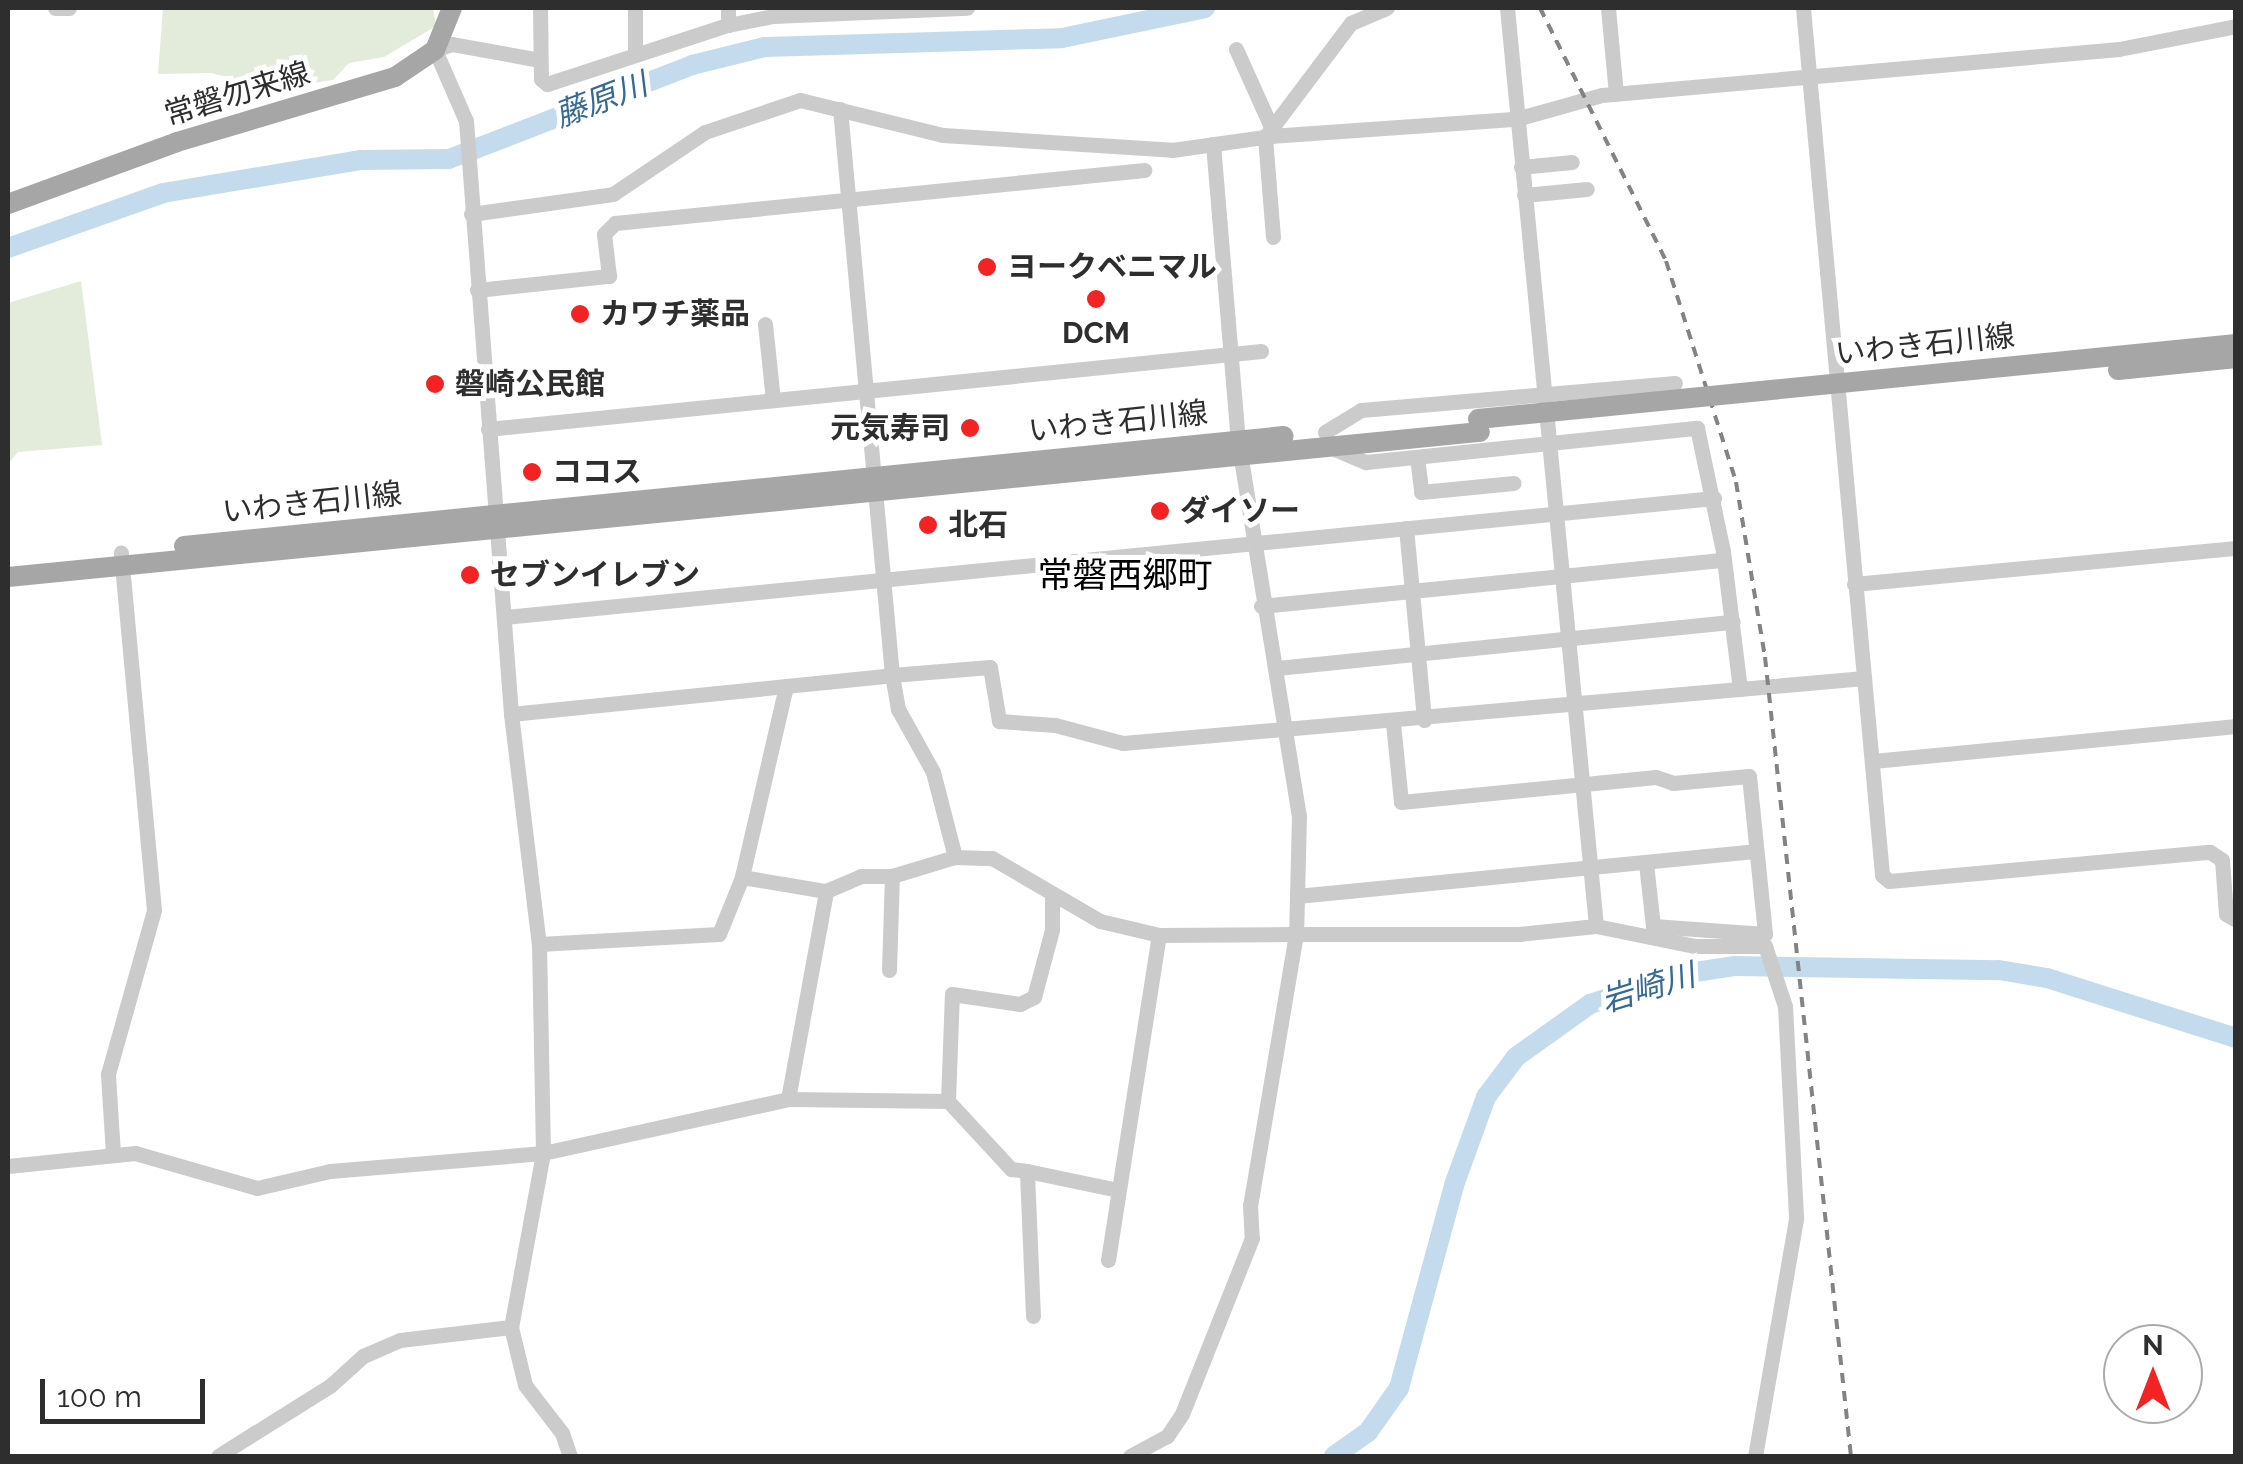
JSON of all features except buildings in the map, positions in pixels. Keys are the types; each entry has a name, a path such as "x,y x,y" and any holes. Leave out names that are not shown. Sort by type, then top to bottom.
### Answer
{"main road":[{"path":"435,50 452,8"},
{"name":"常磐勿来線","path":"8,204 176,142 396,77 435,50"},
{"name":"いわき石川線","path":"1479,426 2236,344"},
{"name":"いわき石川線","path":"8,564 121,559 1241,447 2236,358"},
{"name":"いわき石川線","path":"8,577 121,559"}],"street":[{"path":"55,8 70,8"},
{"path":"540,8 540,60 546,84 635,54 728,16 967,8"},
{"path":"634,8 635,54"},
{"path":"1268,133 1351,24 1386,8"},
{"path":"1507,8 1596,926"},
{"path":"1608,8 1616,94"},
{"path":"1803,8 1882,874 1890,881 2210,852 2222,860 2226,914 2236,920"},
{"path":"471,214 613,194 705,132 800,100 943,135 1064,138 1142,150 1213,144 1268,133 1516,118 1616,94 2119,49 2236,26"},
{"path":"540,60 452,44 435,50 466,122 511,714 539,944 542,1153 511,1327 525,1386 562,1433 570,1456"},
{"path":"1236,49 1268,133 1273,238"},
{"path":"840,109 898,709 933,772 954,857"},
{"path":"1130,1456 1167,1436 1182,1414 1252,1238 1250,1205 1296,934 1299,815 1288,731 1261,606 1252,543 1230,354 1213,144"},
{"path":"1521,167 1572,162"},
{"path":"477,290 608,276 604,234 615,224 1144,170"},
{"path":"1524,195 1588,190"},
{"path":"766,324 773,400"},
{"path":"488,430 1261,351"},
{"path":"1675,383 1361,410 1327,439 1366,462 1696,428 1714,498 1740,689"},
{"path":"1417,457 1422,492 1514,483"},
{"path":"504,616 1714,498"},
{"path":"1406,528 1424,720"},
{"path":"1854,584 2236,548"},
{"path":"113,1154 108,1074 154,910 121,559"},
{"path":"1261,606 1724,560"},
{"path":"1277,668 1733,622"},
{"path":"511,714 786,686 993,671 999,722 1054,725 1122,742 1393,723 1864,678"},
{"path":"539,944 720,934 742,877 786,686"},
{"path":"1393,723 1401,802 1582,784 1749,776 1765,934 1653,926 1646,864"},
{"path":"1873,761 2236,726"},
{"path":"1297,896 1755,851"},
{"path":"742,877 826,891 861,876 892,876 954,857 992,858 1100,921 1159,935 1518,934 1596,926 1694,946 1765,946 1780,985 1796,1219 1755,1456"},
{"path":"888,970 892,876"},
{"path":"788,1099 826,891"},
{"path":"1052,896 1052,930 1034,996 1020,1004 952,994 948,1101 1011,1169 1118,1190"},
{"path":"1108,1260 1159,935"},
{"path":"8,1166 113,1154 163,1159 257,1188 330,1170 542,1153 788,1099 948,1101"},
{"path":"1027,1171 1032,1316"},
{"path":"218,1456 331,1385 364,1356 400,1340 511,1327"}],"green space":[{"path":"163,8 433,8 436,26 384,57 349,63 333,80 272,89 211,73 158,74"},
{"path":"81,281 102,445 18,452 8,464 8,303"}],"waterway":[{"name":"藤原川","path":"8,248 163,193 361,160 449,159 692,65 765,47 1062,38 1205,8"},
{"name":"岩崎川","path":"1334,1456 1368,1432 1399,1388 1454,1185 1486,1097 1516,1057 1590,1004 1682,974 1735,966 1999,970 2047,978 2236,1038"}],"railway":[{"path":"1540,8 1666,261 1736,482 1765,657 1851,1456"}],"place":[{"name":"ヨークベニマル","path":"987,267"},
{"name":"DCM","path":"1096,299"},
{"name":"カワチ薬品","path":"580,314"},
{"name":"磐崎公民館","path":"435,384"},
{"name":"元気寿司","path":"970,428"},
{"name":"ココス","path":"532,472"},
{"name":"ダイソー","path":"1160,511"},
{"name":"北石","path":"928,525"},
{"name":"セブンイレブン","path":"470,575"}],"district":[{"name":"常磐西郷町","path":"1125,575"}]}
